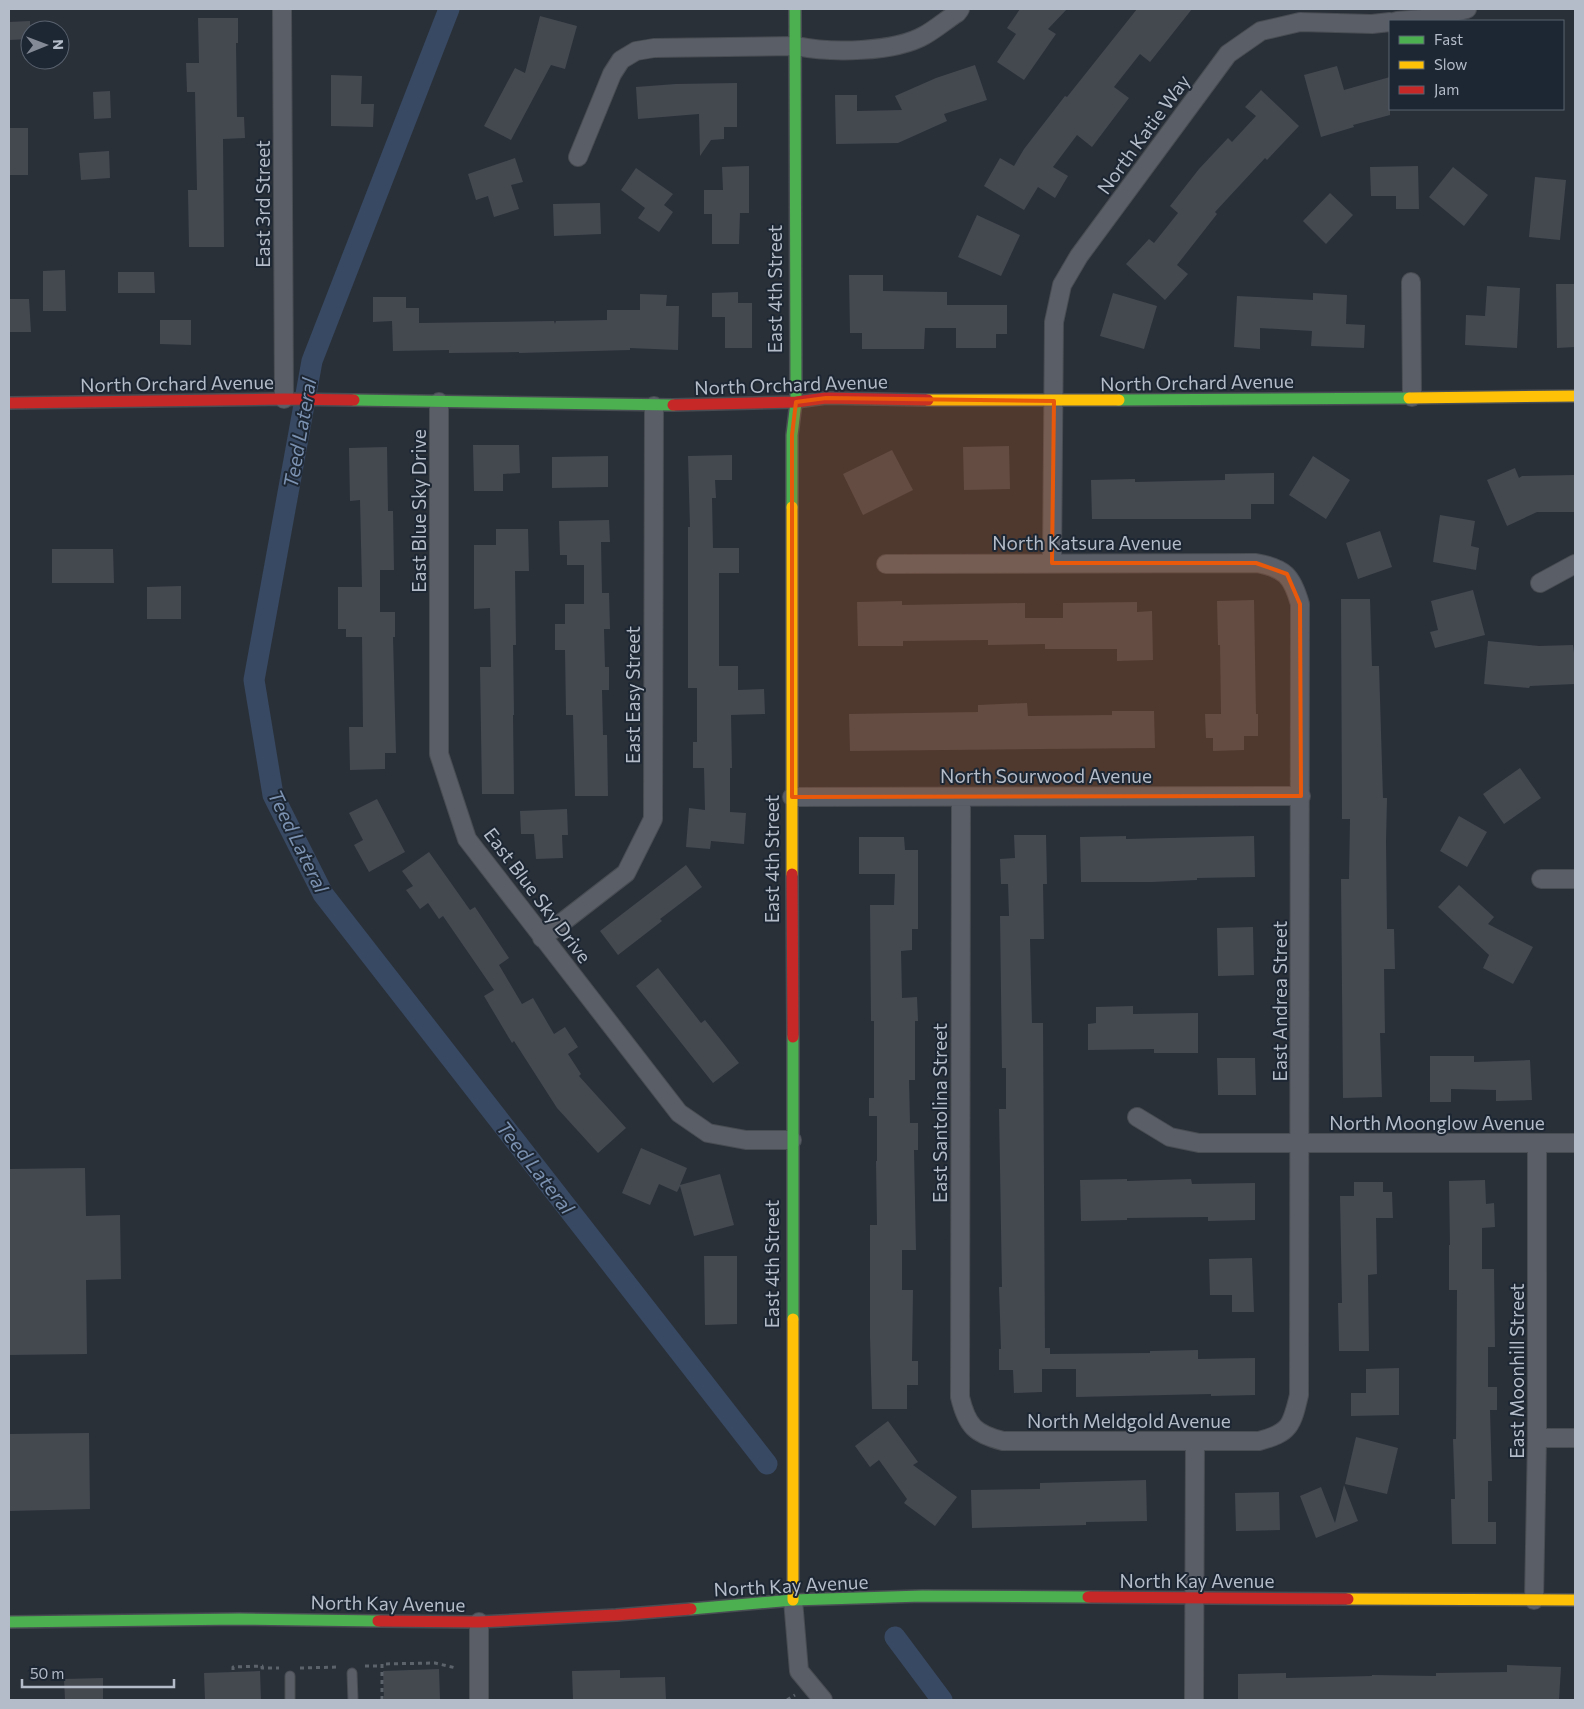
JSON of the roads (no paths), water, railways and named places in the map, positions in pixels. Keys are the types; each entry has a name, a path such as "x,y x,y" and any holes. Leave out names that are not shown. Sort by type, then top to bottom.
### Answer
{"street":[{"name":"East 3rd Street","path":"282,9 289,399"},
{"name":"East 4th Street","path":"795,9 796,402 792,435 793,1600 799,1671 823,1700"},
{"path":"578,157 612,74 621,60 636,51 654,48 796,46 816,50 887,48 924,36 960,9"},
{"path":"1410,20 1467,9"},
{"name":"North Katie Way","path":"1052,563 1054,322 1062,285 1079,256 1228,54 1261,31 1300,22 1372,24 1389,22"},
{"path":"1411,282 1412,397"},
{"name":"North Orchard Avenue","path":"9,403 289,399 654,406 796,402 826,398 1054,401 1575,396"},
{"name":"East Blue Sky Drive","path":"439,402 439,754 467,839 679,1113 708,1133 746,1140 792,1140"},
{"name":"East Easy Street","path":"542,938 626,873 653,818 654,406"},
{"name":"North Katsura Avenue","path":"886,564 1256,563 1272,566 1286,574"},
{"path":"1540,583 1575,564"},
{"name":"East Andrea Street","path":"1286,574 1296,589 1300,604 1301,796 1299,1395 1295,1414 1287,1429"},
{"name":"North Sourwood Avenue","path":"792,797 1301,796"},
{"name":"East Santolina Street","path":"961,797 960,1397 964,1413 972,1427"},
{"path":"1541,879 1575,879"},
{"name":"North Moonglow Avenue","path":"1137,1117 1170,1137 1199,1143 1575,1143"},
{"name":"East Moonhill Street","path":"1534,1600 1537,1438 1537,1143"},
{"name":"North Meldgold Avenue","path":"972,1427 987,1437 1003,1441 1259,1441 1273,1437 1287,1429"},
{"path":"1537,1438 1575,1438"},
{"path":"1194,1700 1195,1441"},
{"name":"North Kay Avenue","path":"9,1622 240,1619 479,1622 616,1615 793,1600 922,1596 1575,1600"},
{"path":"479,1622 479,1700"}],"lane":[{"path":"290,1700 291,1672"},
{"path":"352,1672 353,1700"}],"waterway":[{"name":"Teed Lateral","path":"449,9 312,361 254,680 273,795 323,894 767,1464"},
{"name":"Teed Lateral","path":"895,1637 942,1700"}]}
